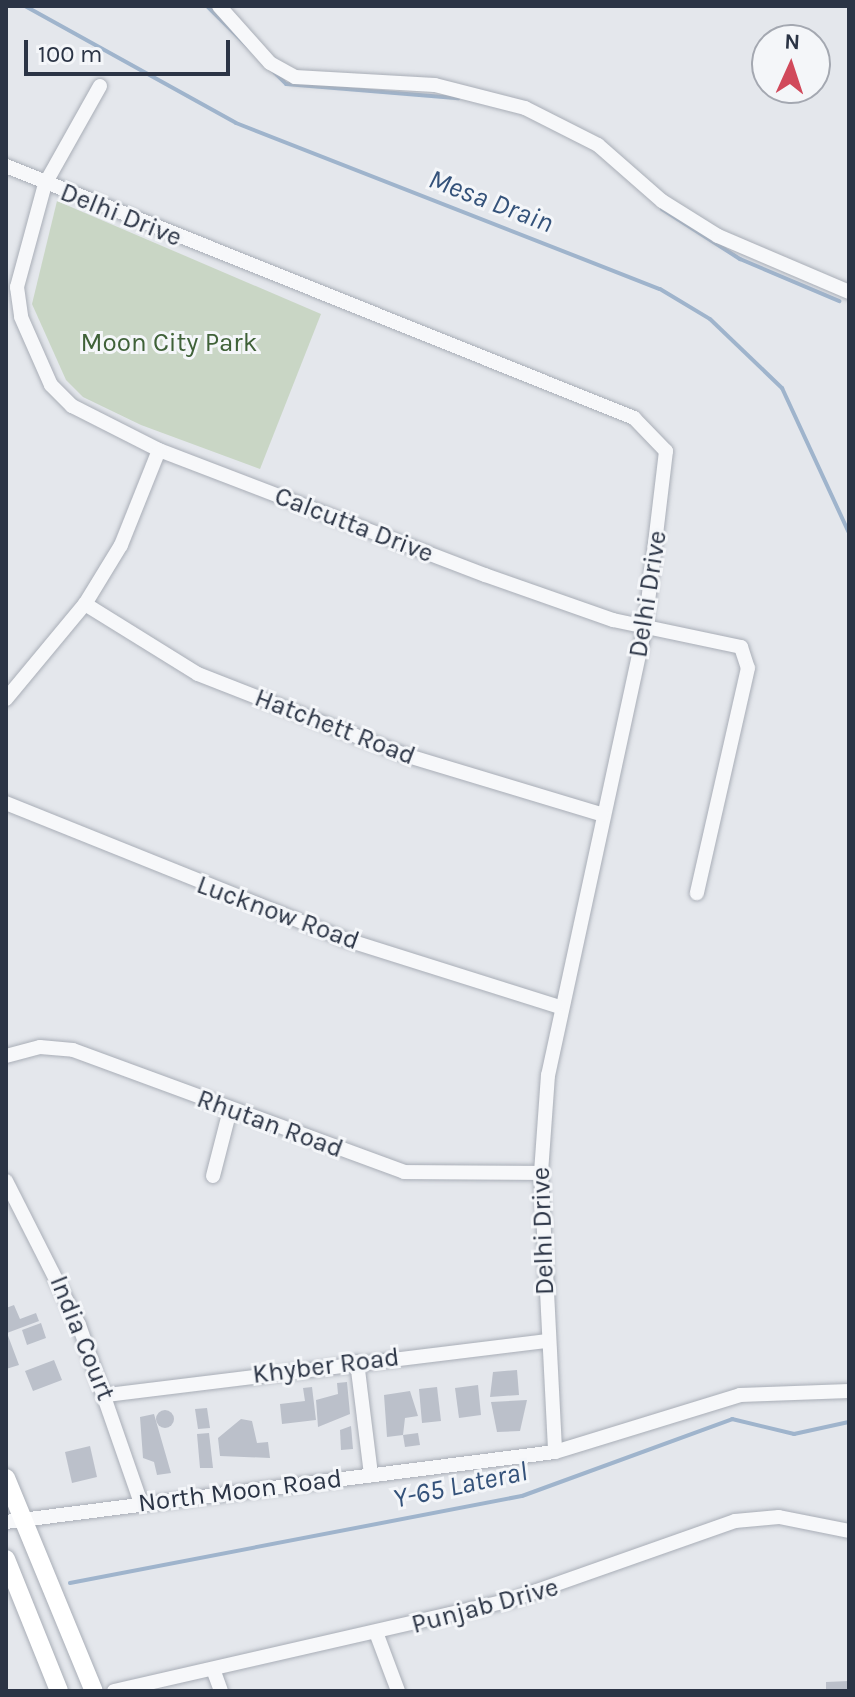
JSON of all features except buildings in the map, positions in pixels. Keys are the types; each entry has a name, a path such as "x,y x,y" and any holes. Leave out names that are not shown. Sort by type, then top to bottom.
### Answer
{"main road":[{"path":"6,1478 14,1520 94,1691"},
{"path":"6,1559 59,1691"}],"street":[{"path":"219,6 270,63 295,77 435,85 525,108 598,145 662,201 718,236 849,292"},
{"name":"Calcutta Drive","path":"100,86 45,184 17,287 42,372 72,406 159,450 485,575 645,627 736,644 749,660 697,893"},
{"name":"Delhi Drive","path":"6,166 651,428 668,464 645,627 557,1006 541,1173 547,1341 555,1452"},
{"path":"6,699 85,604 121,545 159,450"},
{"name":"Hatchett Road","path":"85,604 149,649 211,679 405,755 601,814"},
{"name":"Lucknow Road","path":"6,803 344,939 557,1006"},
{"name":"Rhutan Road","path":"6,1056 40,1047 73,1050 404,1172 541,1173"},
{"path":"213,1176 230,1110"},
{"name":"India Court","path":"6,1181 56,1272 107,1395 141,1503"},
{"name":"Khyber Road","path":"107,1395 547,1341"},
{"path":"357,1362 371,1475"},
{"name":"North Moon Road","path":"14,1520 555,1452 740,1395 849,1391"},
{"name":"Punjab Drive","path":"114,1691 377,1635 586,1578 735,1521 779,1517 849,1531"},
{"path":"377,1635 398,1691"},
{"path":"213,1669 221,1691"}],"green space":[{"name":"Moon City Park","path":"57,201 321,314 260,469 141,425 83,397 66,380 32,304"}],"waterway":[{"name":"Mesa Drain","path":"25,6 236,123 660,289 710,319 782,388 849,533"},
{"path":"207,6 286,84 458,98"},
{"path":"662,209 740,259 839,301"},
{"name":"Y-65 Lateral","path":"70,1583 522,1496 732,1419 794,1434 849,1422"}]}
